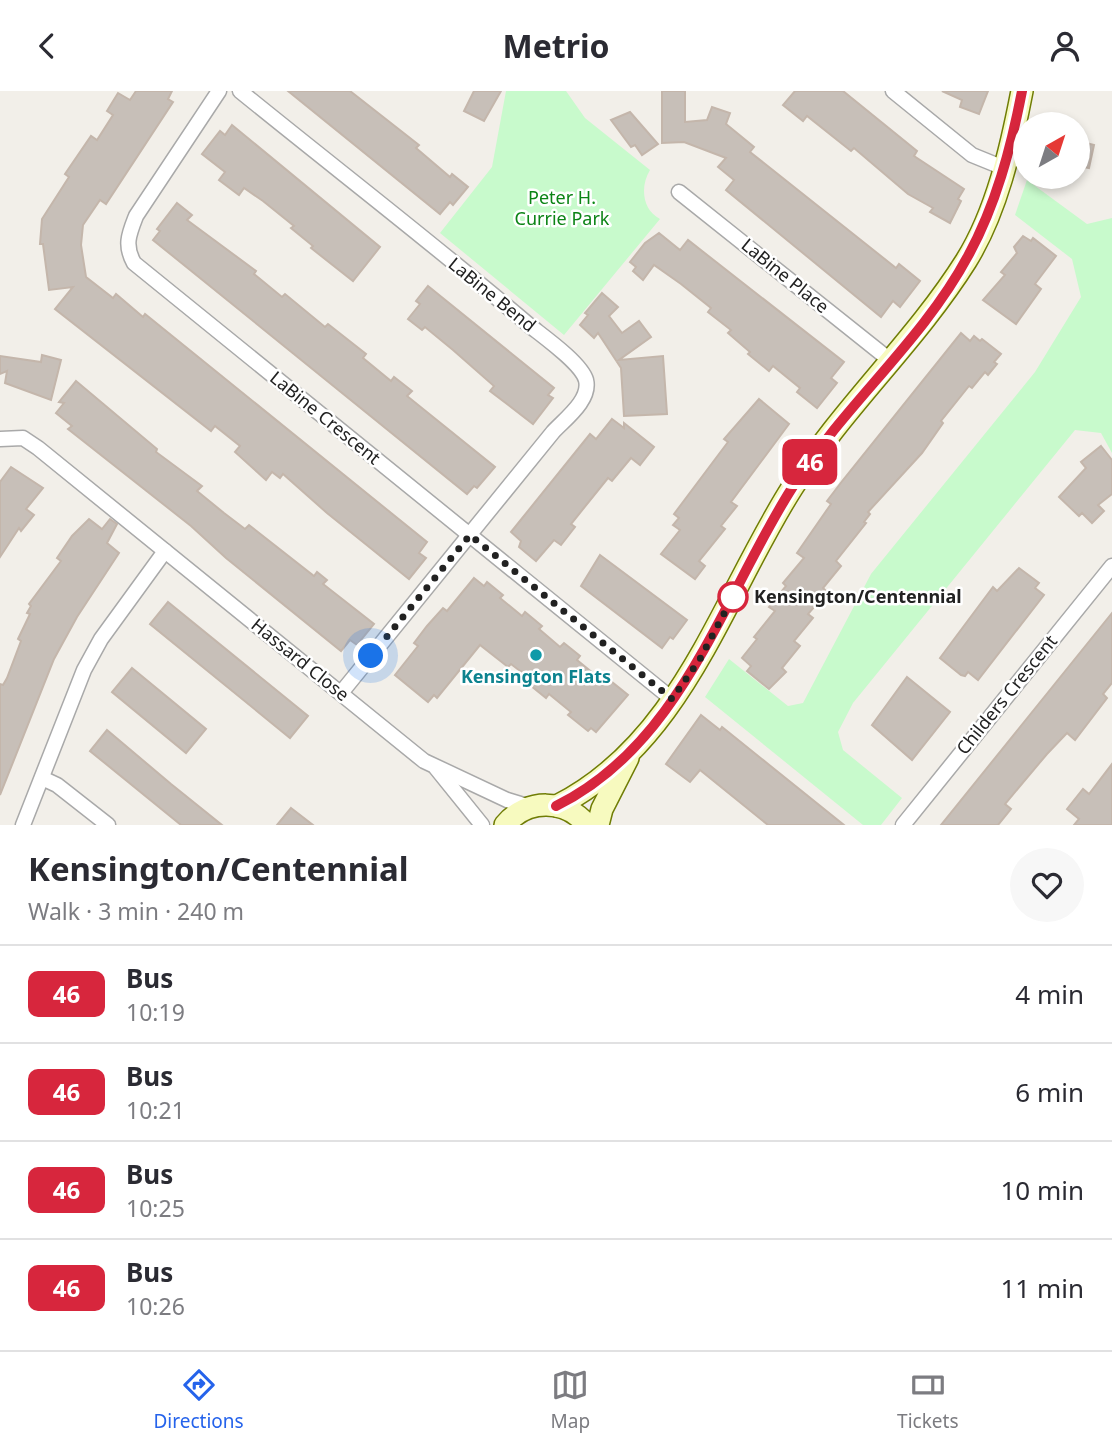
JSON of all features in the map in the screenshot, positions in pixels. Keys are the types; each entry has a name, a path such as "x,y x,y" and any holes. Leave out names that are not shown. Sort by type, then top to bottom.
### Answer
{"main road":[{"path":"598,825 602,809 630,753 700,659 793,486 943,295 967,259 985,222 1004,168 1022,91"},
{"path":"556,806 580,794 630,753"},
{"path":"505,825 530,807 556,806 572,811 587,825"}],"street":[{"name":"LaBine Crescent","path":"219,91 136,216 127,238 128,252 150,277 672,699"},
{"name":"LaBine Bend","path":"240,91 505,304 573,362 586,377 587,388 582,400 470,535"},
{"path":"893,91 972,155 1004,168"},
{"name":"LaBine Place","path":"680,192 891,361"},
{"name":"Hassard Close","path":"0,439 23,438 38,448 436,768 482,825"},
{"path":"341,693 470,535"},
{"path":"23,825 69,707 96,649 165,551"},
{"name":"Childers Crescent","path":"903,825 1112,566"},
{"name":"Hassard Close","path":"436,768 530,807"},
{"path":"42,778 57,785 108,825"}],"green space":[{"name":"Peter H. Currie Park","path":"506,91 566,91 585,118 650,170 644,197 649,210 660,219 564,335 440,233 492,167"},
{"path":"1024,189 1039,189 1087,224 1112,218 1112,453 1101,433 1075,430 853,703 838,732 843,750 902,798 881,825 863,825 705,697 729,659 788,706 803,703 871,574 1035,372 1081,297 1072,259 1015,215"}],"building":[{"path":"136,91 172,91 168,99 173,102 106,204 100,200 83,225 81,245 86,277 113,298 116,294 143,317 145,314 427,542 419,553 426,558 409,579 283,474 280,478 272,472 266,480 235,452 240,446 215,426 211,431 55,309 73,287 49,290 43,244 40,244 42,219 69,177 65,174 91,136 97,140 113,115 107,111 118,93 130,100"},
{"path":"288,91 350,91 419,145 416,148 450,177 452,174 468,187 453,205 450,202 440,214"},
{"path":"474,91 501,91 484,121 464,111"},
{"path":"662,91 685,91 685,122 707,120 712,107 730,113 726,124 754,147 750,152 896,268 899,264 920,281 900,307 893,301 881,317 726,190 734,180 718,167 726,158 684,142 662,143"},
{"path":"795,91 843,91 917,151 914,156 964,189 950,223 930,212 933,208 908,194 854,148 851,151 807,116 803,121 783,105"},
{"path":"942,91 988,91 979,114 960,107 962,100"},
{"path":"630,112 658,144 642,155 635,145 631,147 611,120"},
{"path":"232,125 380,247 353,281 311,248 313,246 291,228 294,226 263,201 244,188 239,195 219,180 225,172 202,154 220,131 225,135"},
{"path":"1090,144 1094,145 1090,163"},
{"path":"177,203 192,215 187,220 256,271 254,274 282,297 285,294 325,327 328,324 366,354 363,358 391,381 394,377 412,391 407,396 495,467 477,488 474,486 467,494 153,240 160,231 157,229"},
{"path":"659,233 680,250 688,240 844,362 831,378 837,383 817,408 797,392 800,388 773,366 769,371 748,354 750,352 728,333 731,330 708,312 711,308 681,284 654,265 643,280 633,271 636,267 630,262 645,243"},
{"path":"1023,236 1031,241 1033,238 1056,256 1035,284 1041,289 1016,324 983,300 1005,275 1001,272 1017,253 1014,247"},
{"path":"428,286 554,388 548,395 553,398 533,424 490,391 494,386 453,350 425,327 422,330 408,319 420,304 416,301"},
{"path":"602,293 618,307 609,316 622,333 639,321 651,337 619,360 663,356 667,414 624,416 621,368 598,333 594,338 580,325 588,315 585,313"},
{"path":"961,333 970,341 974,336 980,341 982,339 1001,354 994,362 997,364 988,375 985,372 972,388 969,386 941,421 943,423 922,453 868,512 870,514 864,522 866,523 836,561 841,566 823,588 827,592 808,614 813,618 794,641 800,646 782,668 786,672 769,689 747,671 751,666 742,658 757,639 754,637 775,611 769,607 786,586 783,583 804,558 797,553 831,504 827,501"},
{"path":"42,355 61,360 51,400 5,383 7,371 0,374 0,356 41,362"},
{"path":"76,381 157,449 156,452 202,486 197,491 245,529 249,525 314,576 317,572 327,580 323,584 374,624 357,645 350,640 341,651 226,558 191,526 68,429 72,426 56,413 64,403 59,402"},
{"path":"759,399 789,424 731,502 737,506 721,526 725,529 699,561 705,566 695,579 661,554 680,530 673,525 679,518 674,514 728,442 724,439"},
{"path":"612,419 624,428 624,423 654,447 640,465 631,458 612,481 608,478 571,524 575,527 561,545 554,540 536,561 519,547 521,541 511,532 590,434 596,439"},
{"path":"1101,446 1112,460 1112,494 1098,505 1104,511 1092,523 1082,513 1079,516 1059,497 1086,468 1081,462"},
{"path":"11,467 43,488 26,509 34,515 21,531 19,528 0,557 0,482"},
{"path":"89,519 102,529 110,519 117,524 107,543 119,553 77,617 54,659 0,795 0,684 3,685 7,678 21,641 18,639 30,614 27,613 31,606 29,604 61,561 57,558 72,536"},
{"path":"600,555 687,620 673,639 670,637 662,648 581,586"},
{"path":"1019,568 1039,583 1035,588 1044,595 978,680 968,672 965,676 961,675 940,658 993,587 997,591"},
{"name":"Kensington Flats","path":"474,578 484,586 487,582 503,595 500,598 522,616 525,612 542,626 539,629 560,647 564,643 580,656 577,660 599,678 602,674 628,695 596,732 591,728 588,731 568,715 571,712 549,694 546,698 530,685 533,681 511,664 508,667 480,645 437,698 434,695 428,702 395,675 418,646 414,643 427,626 443,608 447,611"},
{"path":"168,602 308,716 290,738 150,624"},
{"path":"1112,613 1112,683 1103,694 1107,698 1075,740 1067,733 1047,754 1005,804 1011,809 998,825 941,825"},
{"path":"132,668 206,729 186,753 112,692"},
{"path":"907,677 950,712 912,760 872,725"},
{"path":"701,715 720,730 722,727 844,825 768,825 700,770 690,782 666,764"},
{"path":"107,730 222,825 181,825 90,751"},
{"path":"1112,764 1112,825 1074,825 1079,819 1067,809 1083,789 1089,794"},
{"path":"291,808 313,825 277,825"}],"bus line":[{"name":"46","path":"556,806 580,794 630,753 672,699 700,659 757,548 793,486 943,295 967,259 985,222 1004,168 1022,91"}],"place":[{"name":"Kensington/Centennial","path":"733,597"},
{"name":"Kensington Flats","path":"536,655"}],"route":[{"path":"371,656 470,535 672,699 700,659 737,589 733,597"}]}
